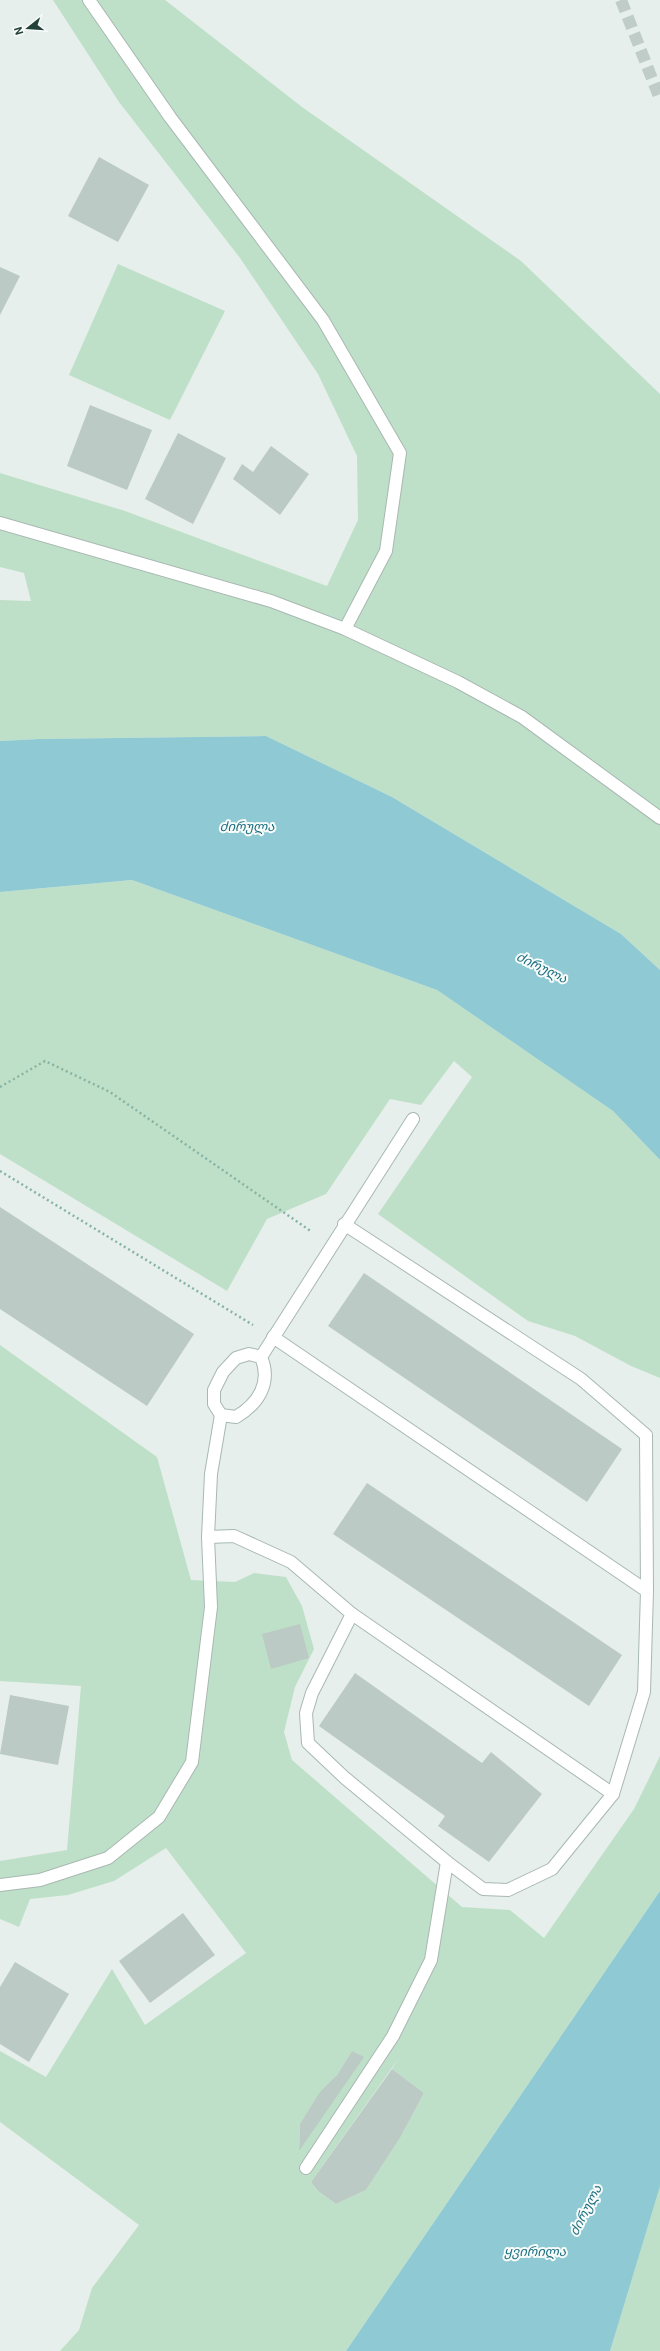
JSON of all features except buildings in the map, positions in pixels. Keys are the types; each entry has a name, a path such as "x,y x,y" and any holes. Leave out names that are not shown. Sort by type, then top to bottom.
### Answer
{"street":[{"path":"89,0 170,117 323,320 400,453 386,551 345,629"},
{"path":"0,523 271,601 345,629 458,682 522,717 660,818"},
{"path":"261,1357 344,1224 413,1119"},
{"path":"344,1224 581,1379 646,1435 647,1591 644,1692 613,1794 552,1869 508,1890 483,1889 446,1862 345,1778 308,1743 306,1713 312,1693 352,1614"},
{"path":"274,1337 647,1591"},
{"path":"0,1885 40,1880 108,1858 159,1817 192,1762 211,1607 208,1537 211,1474 221,1415 214,1404 214,1390 223,1372 236,1358 249,1354 261,1357"},
{"path":"221,1415 236,1417 250,1408 262,1392 265,1366 261,1357"},
{"path":"208,1537 234,1536 291,1562 352,1614 613,1794"},
{"path":"306,2168 393,2036 431,1960 446,1862"}],"path":[{"path":"0,1087 46,1061 110,1092 331,1245"},
{"path":"0,1171 274,1337"}],"green space":[{"path":"53,0 165,0 302,107 521,261 660,394 660,970 621,934 392,797 266,736 40,739 0,741 0,600 31,601 24,573 0,567 0,473 125,511 327,586 358,520 357,456 318,374 240,258 119,102"},
{"path":"118,264 225,311 170,420 69,375"},
{"path":"132,880 437,990 613,1111 660,1160 660,1378 631,1366 575,1336 528,1321 378,1214 472,1077 454,1061 421,1105 390,1099 326,1194 267,1219 227,1291 0,1154 0,892"},
{"path":"0,1345 157,1457 191,1580 235,1582 254,1573 286,1577 302,1606 314,1649 295,1687 284,1732 292,1760 462,1907 510,1910 544,1938 634,1809 660,1756 660,1891 346,2351 60,2351 79,2330 92,2288 139,2225 0,2122 0,2051 46,2077 112,1969 145,2025 246,1953 166,1848 114,1881 68,1895 30,1899 19,1927 0,1919 0,1861 67,1850 81,1686 0,1681","holes":["352,2051 358,2055 299,2150 300,2124 337,2075","399,2058 392,2069 424,2093 400,2138 366,2190 336,2204 318,2191 311,2182"]},
{"path":"660,2186 660,2351 610,2351 657,2190"}],"water":[{"name":"ძირულა","path":"266,736 392,797 621,934 660,970 660,1160 613,1111 437,990 132,880 0,892 0,741 40,739"},
{"name":"ყვირილა","path":"660,1891 660,2186 610,2351 346,2351"}],"tunnel":[{"path":"621,0 660,99"}]}
